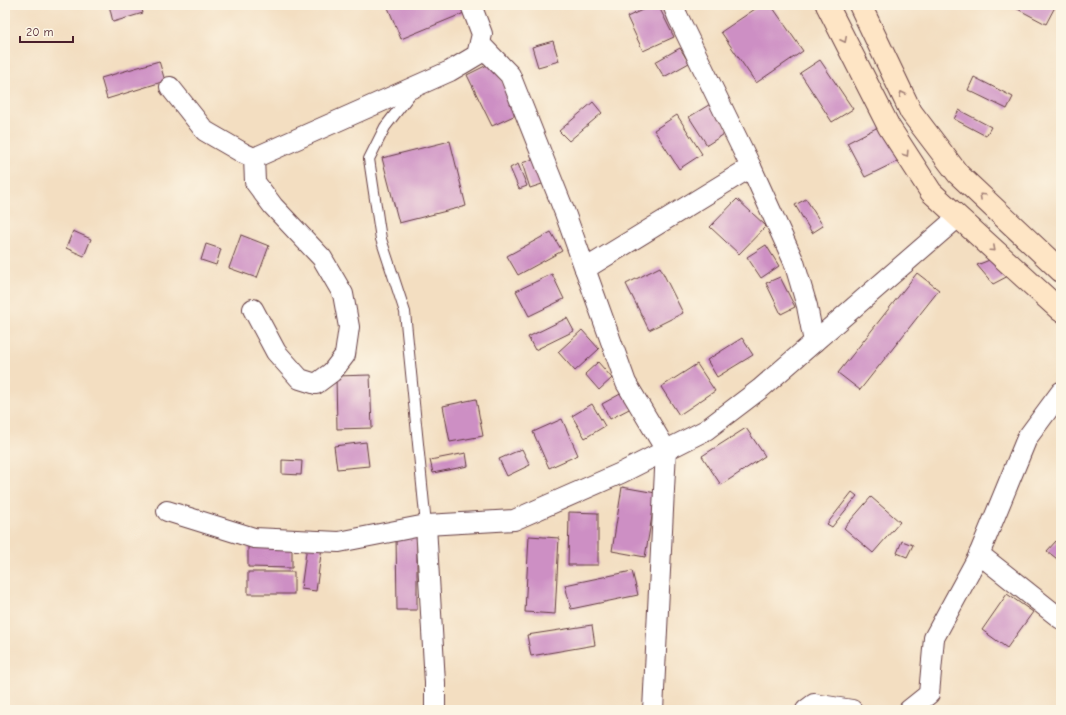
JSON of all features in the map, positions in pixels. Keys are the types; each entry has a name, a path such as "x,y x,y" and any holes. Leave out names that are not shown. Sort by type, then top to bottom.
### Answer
{"main road":[{"path":"826,5 889,127 931,192 1061,311"},
{"path":"860,5 911,112 958,174 1061,271"}],"street":[{"path":"170,87 205,131 254,158 450,71 477,54 482,34 471,5"},
{"path":"674,5 678,17 751,167 794,262 807,306 814,342"},
{"path":"480,44 510,75 565,213 626,383 666,450 652,710"},
{"path":"253,309 276,352 300,380 316,384 332,372 345,355 349,328 343,294 322,258 273,206 255,182 254,158"},
{"path":"585,269 751,167"},
{"path":"167,511 254,538 339,542 426,525 514,520 621,473 706,430 760,389 958,217"},
{"path":"908,710 929,694 934,638 979,554 1027,438 1061,392"},
{"path":"426,525 435,683 435,710"},
{"path":"979,554 1061,619"},
{"path":"806,710 814,704 852,710"}],"lane":[{"path":"417,86 385,127 369,159 380,239 405,312 426,525"}],"building":[{"path":"109,5 140,5 143,13 113,22"},
{"path":"387,5 461,5 464,13 401,39"},
{"path":"653,5 658,5 674,37 643,51 627,17"},
{"path":"761,5 771,5 803,51 756,83 721,32"},
{"path":"1010,5 1056,5 1046,24"},
{"path":"553,41 559,61 538,67 532,47"},
{"path":"680,48 689,63 664,77 655,62"},
{"path":"820,60 853,109 832,122 800,73"},
{"path":"159,61 165,81 107,99 101,78"},
{"path":"493,62 518,114 492,126 467,75"},
{"path":"974,77 1013,97 1007,109 968,90"},
{"path":"593,102 602,113 569,141 559,131"},
{"path":"712,103 729,131 707,145 689,117"},
{"path":"959,110 991,127 986,136 954,119"},
{"path":"677,115 702,154 679,169 654,130"},
{"path":"884,124 902,159 865,177 847,143"},
{"path":"450,141 466,206 399,223 382,158"},
{"path":"536,158 545,183 530,188 522,163"},
{"path":"518,164 527,186 519,189 510,168"},
{"path":"737,199 766,226 739,254 710,227"},
{"path":"806,199 823,226 812,233 795,205"},
{"path":"73,231 91,239 84,256 66,248"},
{"path":"551,232 562,251 518,275 507,256"},
{"path":"241,235 269,246 257,278 229,268"},
{"path":"206,244 221,249 216,265 201,260"},
{"path":"766,245 779,266 761,278 747,257"},
{"path":"992,259 1012,274 993,284 977,265"},
{"path":"660,267 683,313 649,330 626,284"},
{"path":"917,273 939,290 860,390 838,373"},
{"path":"552,274 564,299 529,316 516,291"},
{"path":"780,277 795,307 781,314 766,283"},
{"path":"567,318 574,331 535,350 528,337"},
{"path":"582,330 599,349 575,371 558,352"},
{"path":"742,338 753,355 717,377 707,360"},
{"path":"598,362 612,378 599,390 585,374"},
{"path":"697,364 715,391 679,415 661,387"},
{"path":"370,375 372,428 337,429 336,376"},
{"path":"624,392 633,407 610,419 602,404"},
{"path":"476,399 483,436 450,442 443,406"},
{"path":"592,404 605,426 585,438 572,416"},
{"path":"562,419 578,455 549,468 533,432"},
{"path":"746,428 765,456 721,485 702,456"},
{"path":"366,442 369,466 337,469 334,446"},
{"path":"522,449 530,465 507,476 499,459"},
{"path":"466,453 468,466 433,473 430,460"},
{"path":"282,460 302,461 301,475 282,474"},
{"path":"622,487 656,493 645,557 612,551"},
{"path":"852,492 857,496 832,527 827,524"},
{"path":"871,497 900,522 873,553 844,528"},
{"path":"569,512 598,513 598,565 568,565"},
{"path":"396,535 417,535 417,610 397,610"},
{"path":"529,536 559,538 555,614 525,612"},
{"path":"902,541 913,545 907,557 897,553"},
{"path":"1056,541 1061,545 1061,562 1047,551"},
{"path":"307,545 322,547 316,591 301,589"},
{"path":"248,547 292,548 292,568 248,567"},
{"path":"632,571 638,595 571,609 565,585"},
{"path":"248,572 294,572 294,594 248,594"},
{"path":"1007,594 1033,612 1007,648 982,630"},
{"path":"592,625 595,645 531,656 527,635"}]}
